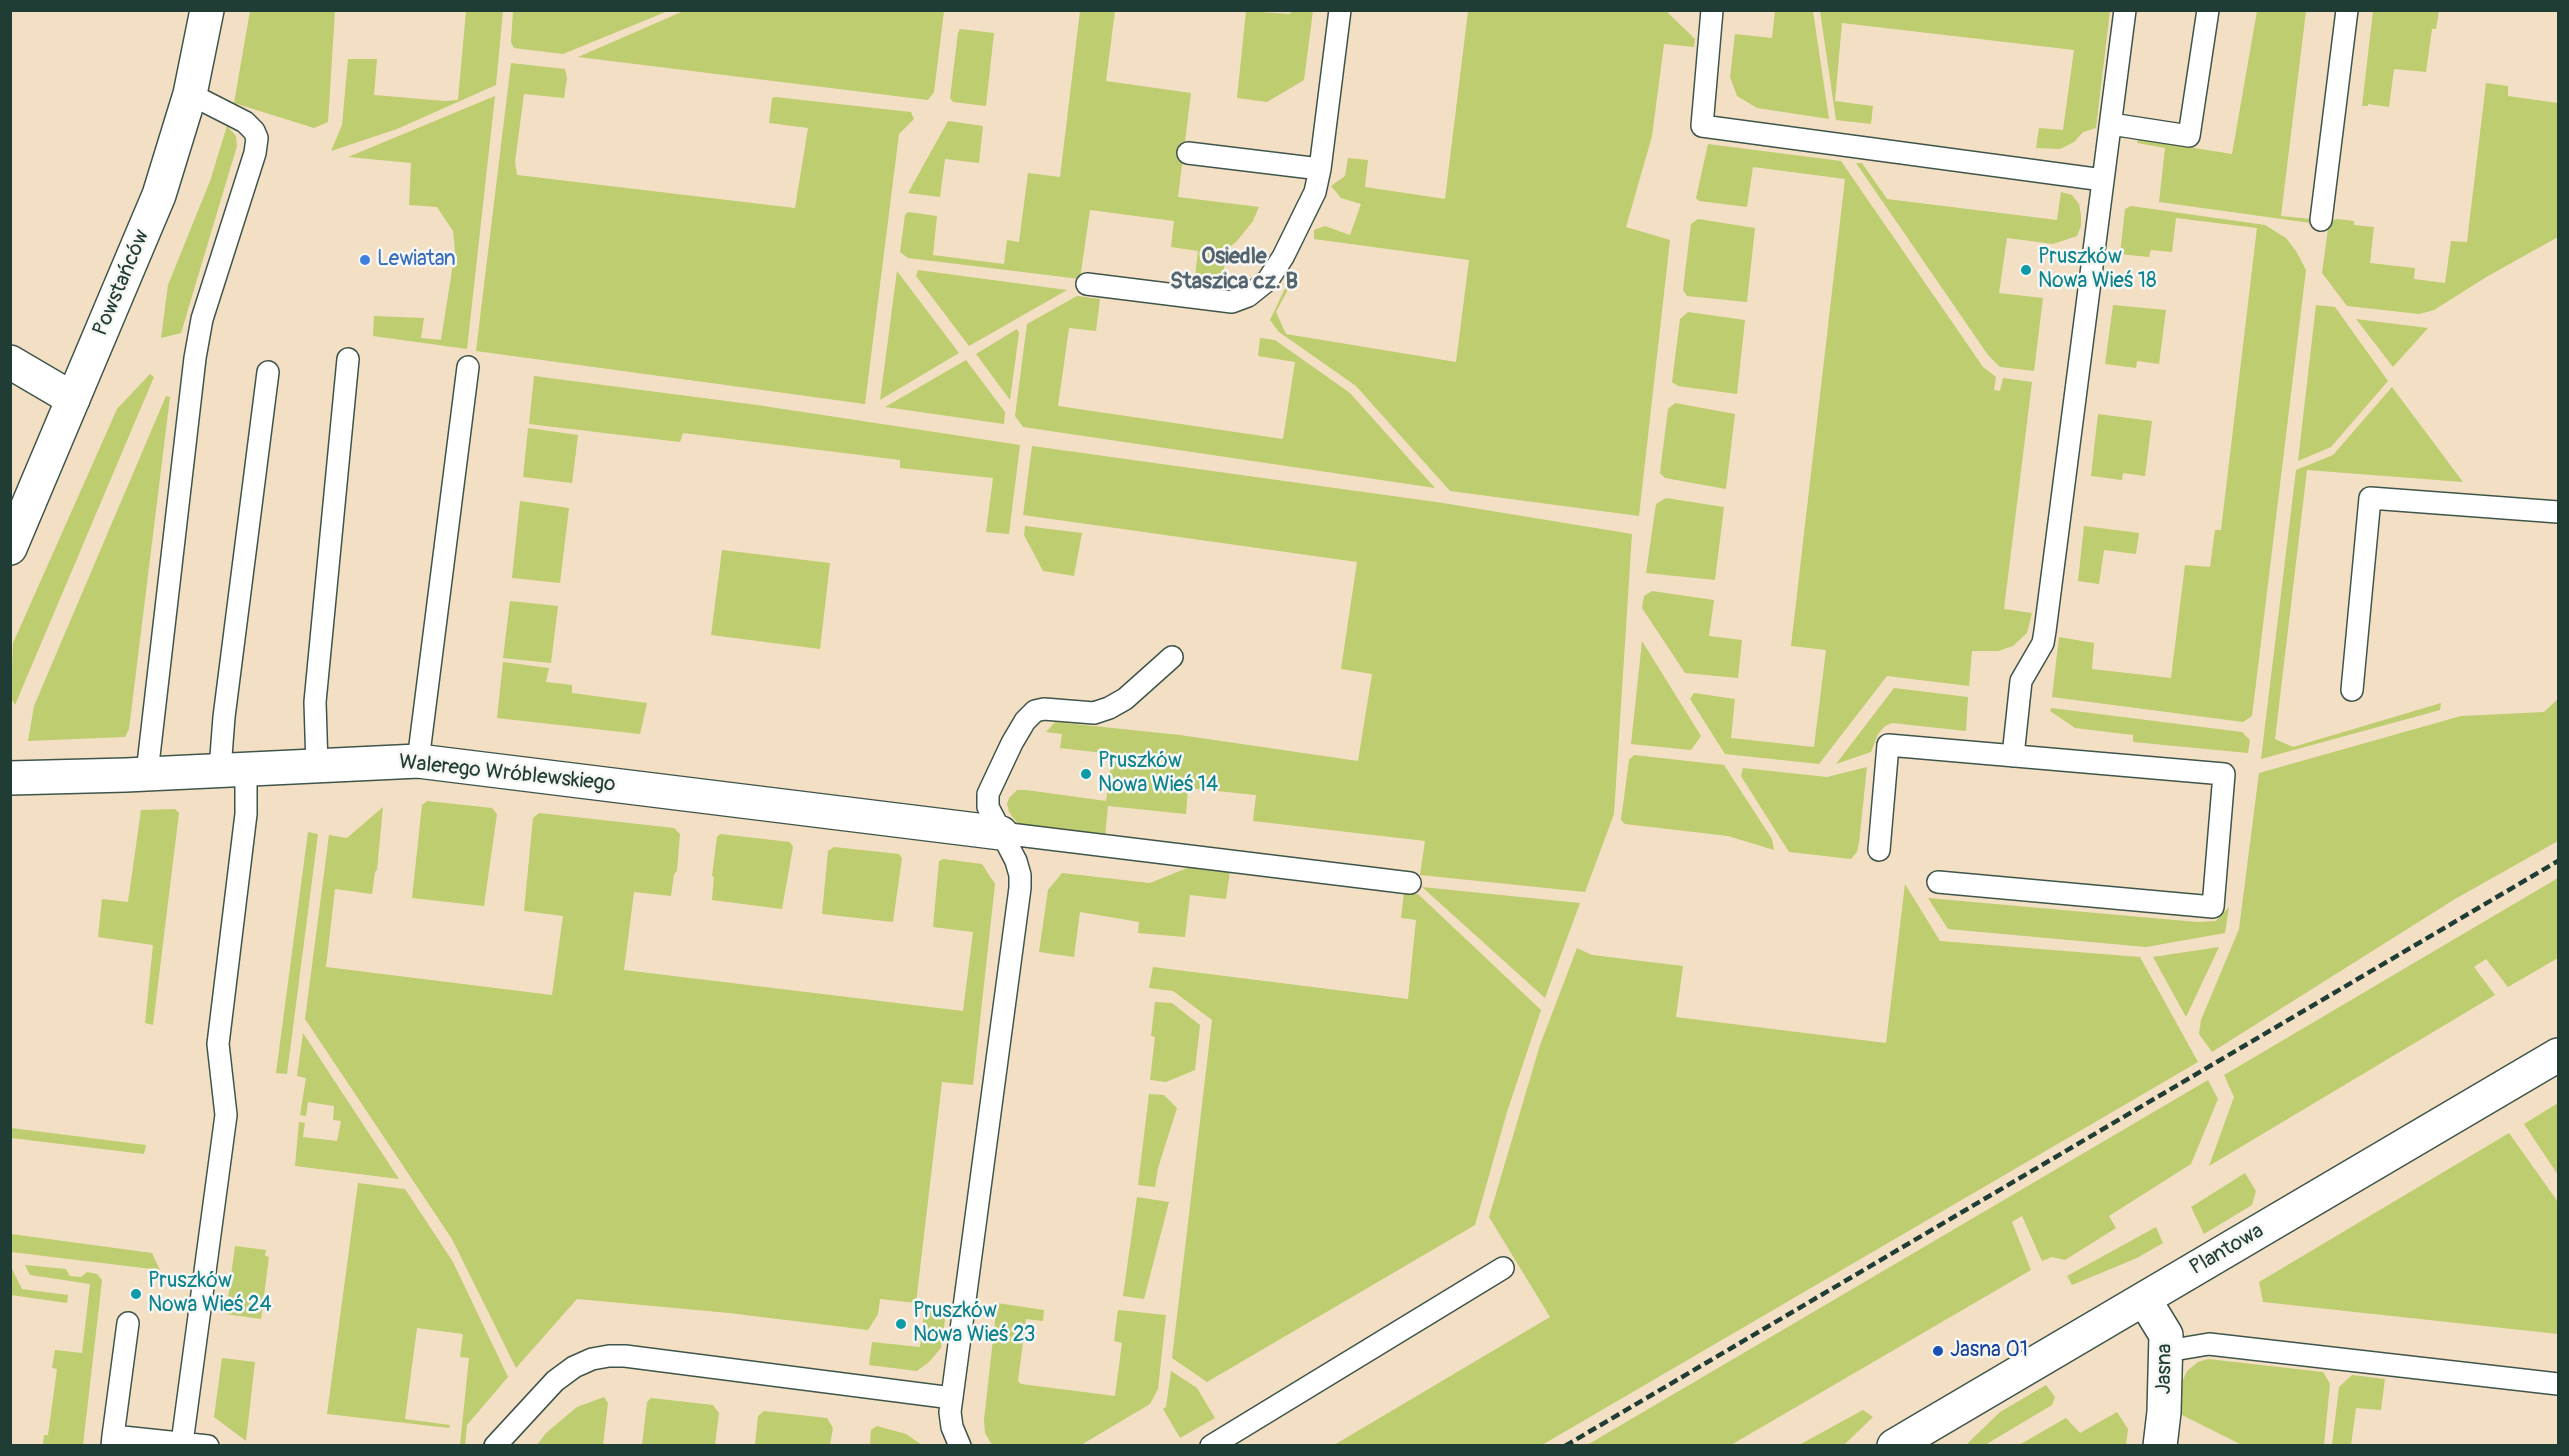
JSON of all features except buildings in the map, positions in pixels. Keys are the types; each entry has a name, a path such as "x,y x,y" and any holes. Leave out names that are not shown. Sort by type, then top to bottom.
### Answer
{"street":[{"name":"Powstańców","path":"10,548 159,195 190,94 207,10"},
{"path":"10,362 73,399"},
{"name":"Walerego Wróblewskiego","path":"10,778 418,761 1001,833"},
{"name":"Plantowa","path":"1894,1446 2559,1055"},
{"name":"Jasna","path":"2144,1299 2164,1331 2168,1351 2160,1446"}],"lane":[{"path":"1087,284 1232,302 1259,289 1277,269 1315,192 1320,169 1340,10"},
{"path":"1712,10 1702,126 2103,180"},
{"path":"2013,756 2020,681 2043,643 2045,632 2125,10"},
{"path":"2111,124 2189,136 2208,10"},
{"path":"2321,220 2347,10"},
{"path":"147,773 202,319 255,153 257,138 245,122 190,94"},
{"path":"1188,153 1320,169"},
{"path":"317,766 314,728 315,702 348,359"},
{"path":"418,761 468,367"},
{"path":"182,1443 226,1115 218,1044 246,814 233,769 224,717 268,372"},
{"path":"2352,690 2370,498 2559,512"},
{"path":"960,1446 952,1427 950,1412 1020,888 1020,875 1016,861 988,807 988,794 1000,766 1025,721 1035,711 1044,709 1094,713 1109,708 1125,699 1172,657"},
{"path":"1879,850 1888,745 2224,774 2213,907 1938,882"},
{"path":"1001,833 1410,883"},
{"path":"1211,1446 1503,1268"},
{"path":"128,1323 113,1441 208,1446"},
{"path":"2168,1351 2209,1344 2559,1384"},
{"path":"495,1446 555,1381 574,1367 592,1359 609,1356 625,1356 952,1398"}],"green space":[{"path":"513,10 668,11 563,54 514,48 511,42"},
{"path":"686,10 944,11 934,92 928,100 578,57"},
{"path":"250,11 335,11 328,122 314,128 234,103"},
{"path":"466,11 503,11 496,85 397,129 331,151 342,125 348,59 377,59 374,95 458,100"},
{"path":"1080,11 1115,11 1106,81 1191,93 1178,197 1259,207 1253,221 1237,241 1226,250 1222,287 1204,288 1194,285 1198,251 1171,247 1174,221 1090,210 1080,279 908,258 900,252 905,215 908,212 937,216 933,255 1004,264 1007,240 1019,242 1028,173 1060,177"},
{"path":"1246,11 1290,14 1291,11 1313,11 1304,80 1267,102 1237,98"},
{"path":"1468,11 1666,11 1695,39 1694,47 1664,44 1652,136 1626,227 1670,240 1639,516 1450,491 1356,386 1279,332 1270,320 1290,278 1293,280 1276,312 1286,334 1456,362 1469,260 1314,239 1314,230 1325,226 1350,235 1361,204 1341,198 1331,186 1345,176 1348,158 1368,160 1365,187 1445,199"},
{"path":"1775,11 1813,11 1829,119 1757,108 1737,96 1730,77 1735,34 1772,38"},
{"path":"1820,11 2110,11 2096,128 2083,132 2074,142 2060,149 2036,148 2039,128 2063,130 2074,50 1842,23 1835,101 1873,106 1871,124 1836,120"},
{"path":"2257,11 2306,11 2281,216 2312,219 2311,223 2159,202 2165,148 2137,143 2138,139 2232,154"},
{"path":"2373,11 2439,11 2436,29 2432,29 2426,72 2394,69 2389,107 2368,104 2368,106 2362,106"},
{"path":"960,29 994,33 986,106 953,102 950,98"},
{"path":"511,63 565,69 567,78 564,98 524,94 515,162 517,175 795,208 808,128 769,123 772,98 911,112 914,119 899,134 865,404 476,351"},
{"path":"2486,83 2508,86 2508,96 2558,103 2558,237 2488,276 2434,310 2419,314 2347,306 2322,273 2329,221 2337,219 2354,221 2354,225 2374,227 2370,263 2415,268 2414,279 2445,283 2451,241 2467,242"},
{"path":"495,96 467,349 373,336 374,316 424,318 421,338 441,340 455,251 453,231 437,207 409,205 411,163 348,157"},
{"path":"948,121 983,126 979,163 945,159 940,197 908,193"},
{"path":"227,126 236,136 237,146 181,333 161,338 168,285 210,181"},
{"path":"1708,144 1841,161 1983,367 1996,377 1994,390 2000,391 2003,378 2032,382 2004,609 2032,613 2027,633 2013,646 1998,651 1972,651 1969,686 1887,676 1819,764 1725,754 1690,699 1694,693 1735,699 1731,738 1814,747 1826,650 1791,646 1845,179 1753,167 1747,207 1699,201 1696,198"},
{"path":"1856,163 1862,163 1887,199 2057,220 2061,192 2072,195 2079,204 2081,215 2081,226 2077,236 2053,244 2007,238 1999,293 2043,298 2034,371 2000,367 1988,355"},
{"path":"2131,206 2265,225 2286,238 2306,270 2252,716 2243,722 2052,697 2059,637 2094,643 2092,669 2171,678 2185,565 2210,567 2215,530 2221,530 2257,228 2176,218 2172,252 2151,250 2149,257 2120,254 2125,209"},
{"path":"1698,219 1755,228 1747,302 1687,296 1683,290 1691,224"},
{"path":"918,270 1067,290 969,346 916,276"},
{"path":"897,271 959,353 880,400"},
{"path":"1077,296 1100,299 1096,331 1069,328 1058,406 1283,439 1295,362 1258,356 1260,338 1275,340 1350,393 1435,488 1023,427 1015,416 1027,324"},
{"path":"2113,305 2166,310 2159,364 2137,361 2136,368 2105,364"},
{"path":"2316,305 2335,307 2388,381 2331,447 2298,461"},
{"path":"1688,312 1745,320 1737,394 1678,386 1672,382 1680,319"},
{"path":"2356,319 2428,328 2393,367"},
{"path":"1017,329 1019,333 1010,400 976,354"},
{"path":"966,360 1005,412 1004,424 885,407"},
{"path":"150,374 154,377 15,705 11,698 13,643 117,409"},
{"path":"534,376 757,405 1020,445 1009,534 986,532 993,478 900,468 900,460 683,433 680,442 529,424"},
{"path":"2392,387 2463,482 2307,470 2275,739 2293,747 2441,703 2440,710 2261,759 2296,470 2333,455"},
{"path":"166,396 170,397 129,729 125,737 28,741 34,706"},
{"path":"1675,403 1735,414 1726,489 1665,478 1660,473 1668,409"},
{"path":"2098,414 2152,421 2145,476 2123,473 2122,480 2091,476"},
{"path":"528,428 578,435 572,483 523,477"},
{"path":"1032,446 1443,503 1632,534 1614,814 1585,892 1420,875 1425,841 1253,821 1256,795 1188,788 1186,814 1108,806 1105,836 1025,827 1018,824 1009,812 1007,804 1009,798 1017,790 1106,801 1112,754 1060,748 1062,734 1046,732 1055,722 1180,735 1358,761 1372,674 1341,669 1357,562 1023,515"},
{"path":"1666,498 1724,507 1715,580 1646,573 1656,504"},
{"path":"520,501 569,508 560,583 512,578"},
{"path":"1025,526 1082,533 1074,576 1043,571 1024,535"},
{"path":"2084,526 2139,533 2136,554 2104,550 2099,584 2078,581"},
{"path":"722,550 830,563 820,649 711,635"},
{"path":"1652,591 1714,600 1709,636 1742,640 1738,678 1685,673 1642,608 1644,596"},
{"path":"510,601 558,606 551,663 503,658"},
{"path":"1642,641 1701,736 1691,750 1631,744"},
{"path":"503,662 549,668 546,682 572,685 572,693 647,703 640,734 497,718"},
{"path":"1894,688 1968,697 1966,731 1892,723 1885,726 1878,734 1871,752 1836,764"},
{"path":"2558,699 2558,841 2455,899 2212,1052 2199,1034 2201,1020 2239,929 2259,773 2461,716 2544,712"},
{"path":"2051,708 2242,732 2250,740 2248,753 2133,742 2133,735 2075,728 2050,711"},
{"path":"1634,755 1724,765 1772,839 1774,850 1728,836 1625,824 1621,820 1629,760"},
{"path":"1867,767 1859,843 1857,852 1851,859 1789,852 1741,776 1743,768 1827,777"},
{"path":"427,801 492,808 497,814 484,906 412,898 422,805"},
{"path":"383,807 377,870 372,894 335,889 326,967 552,995 563,916 524,911 533,818 539,813 674,828 680,834 677,871 674,874 671,896 634,892 624,970 963,1011 973,932 933,927 939,861 943,859 982,864 995,884 973,1085 942,1082 916,1303 880,1299 878,1314 868,1330 729,1313 577,1299 516,1368 452,1239 305,1019 329,835 347,838"},
{"path":"175,809 179,813 153,1025 145,1023 153,945 98,937 102,899 128,902 141,810"},
{"path":"308,832 318,834 287,1074 276,1073"},
{"path":"720,834 790,842 793,847 782,909 712,900 714,877 712,876 717,837"},
{"path":"834,847 899,854 902,858 893,922 822,914 828,851"},
{"path":"1192,866 1230,871 1226,899 1190,895 1185,937 1138,933 1139,922 1080,912 1074,957 1039,952 1048,890 1062,873 1150,883"},
{"path":"2558,878 2558,958 2508,987 2486,959 2474,967 2495,995 2209,1166 2234,1097 2224,1075"},
{"path":"1905,884 1940,941 2140,957 2198,1062 1542,1445 1334,1445 1550,1317 1489,1217 1540,1045 1577,948 1592,955 1683,966 1676,1017 1886,1043"},
{"path":"1422,887 1580,903 1545,998"},
{"path":"1404,892 1418,894 1541,1010 1507,1112 1475,1225 1207,1382 1172,1358 1212,1020 1173,991 1149,988 1153,967 1408,999 1416,920 1401,918"},
{"path":"1928,898 2197,922 2216,921 2229,907 2225,933 2146,947 1948,929"},
{"path":"2219,947 2186,1017 2153,957"},
{"path":"1155,1002 1172,1003 1200,1025 1195,1070 1166,1082 1150,1080 1155,1037 1151,1036"},
{"path":"303,1033 399,1179 295,1166 299,1122 305,1123 303,1137 337,1141 341,1121 333,1120 334,1106 308,1102 306,1116 300,1115 306,1078 297,1076"},
{"path":"2208,1080 2218,1099 2191,1164 2109,1216 2116,1228 2065,1260 2052,1257 2042,1261 2022,1216 2012,1222 2031,1270 1731,1445 1587,1445"},
{"path":"1149,1094 1164,1095 1177,1108 1158,1168 1155,1187 1138,1185"},
{"path":"2558,1103 2558,1175 2524,1124"},
{"path":"11,1128 146,1145 144,1154 11,1138"},
{"path":"2509,1133 2558,1202 2558,1334 2263,1302 2259,1282"},
{"path":"2245,1173 2256,1191 2252,1205 2204,1234 2191,1207"},
{"path":"358,1183 405,1189 453,1262 508,1377 467,1425 465,1445 460,1445 469,1358 460,1357 463,1334 417,1328 405,1419 450,1425 449,1428 327,1414"},
{"path":"1137,1197 1169,1202 1144,1299 1123,1296"},
{"path":"2156,1227 2163,1243 2137,1258 2072,1285 2067,1276"},
{"path":"11,1234 152,1253 160,1270 11,1252"},
{"path":"235,1246 266,1250 265,1256 269,1257 261,1319 226,1314"},
{"path":"10,1265 22,1289 68,1295 67,1303 11,1295"},
{"path":"25,1265 66,1269 70,1276 81,1277 87,1272 97,1274 102,1280 83,1445 43,1445 44,1435 48,1435 57,1369 52,1368 55,1350 82,1353 90,1284 30,1275"},
{"path":"997,1303 1044,1310 1043,1321 1026,1319 1018,1381 1021,1384 1115,1396 1122,1343 1114,1341 1118,1310 1166,1315 1158,1389 1150,1404 1081,1445 992,1445 985,1433 984,1420"},
{"path":"925,1304 947,1306 941,1348 929,1362 917,1371 869,1365 872,1342 920,1347"},
{"path":"222,1358 255,1362 246,1441 214,1417"},
{"path":"2208,1359 2323,1372 2330,1384 2324,1445 2242,1445 2176,1412 2182,1382 2187,1371 2198,1362"},
{"path":"1171,1371 1197,1388 1215,1418 1180,1438 1163,1409 1166,1407"},
{"path":"2352,1375 2385,1379 2381,1410 2356,1408 2351,1445 2332,1445 2339,1387"},
{"path":"2046,1385 2055,1397 2052,1405 1985,1445 1966,1445 2000,1412"},
{"path":"604,1397 608,1403 603,1445 537,1445 546,1433 577,1407"},
{"path":"651,1398 713,1405 719,1413 715,1445 642,1445 647,1402"},
{"path":"1863,1410 1873,1417 1844,1445 1799,1445"},
{"path":"764,1411 827,1418 833,1428 830,1445 755,1445 758,1416"},
{"path":"2117,1412 2128,1429 2126,1445 2019,1445 2066,1418 2080,1433"},
{"path":"877,1426 906,1434 922,1445 870,1445 871,1430"}],"railway":[{"path":"1565,1446 2558,861"}],"place":[{"name":"Lewiatan","path":"365,260"},
{"name":"Pruszków Nowa Wieś 18","path":"2026,270"},
{"name":"Pruszków Nowa Wieś 14","path":"1086,774"},
{"name":"Pruszków Nowa Wieś 24","path":"136,1294"},
{"name":"Pruszków Nowa Wieś 23","path":"901,1324"},
{"name":"Jasna 01","path":"1938,1351"}],"district":[{"name":"Osiedle Staszica cz. B","path":"1234,270"}]}
